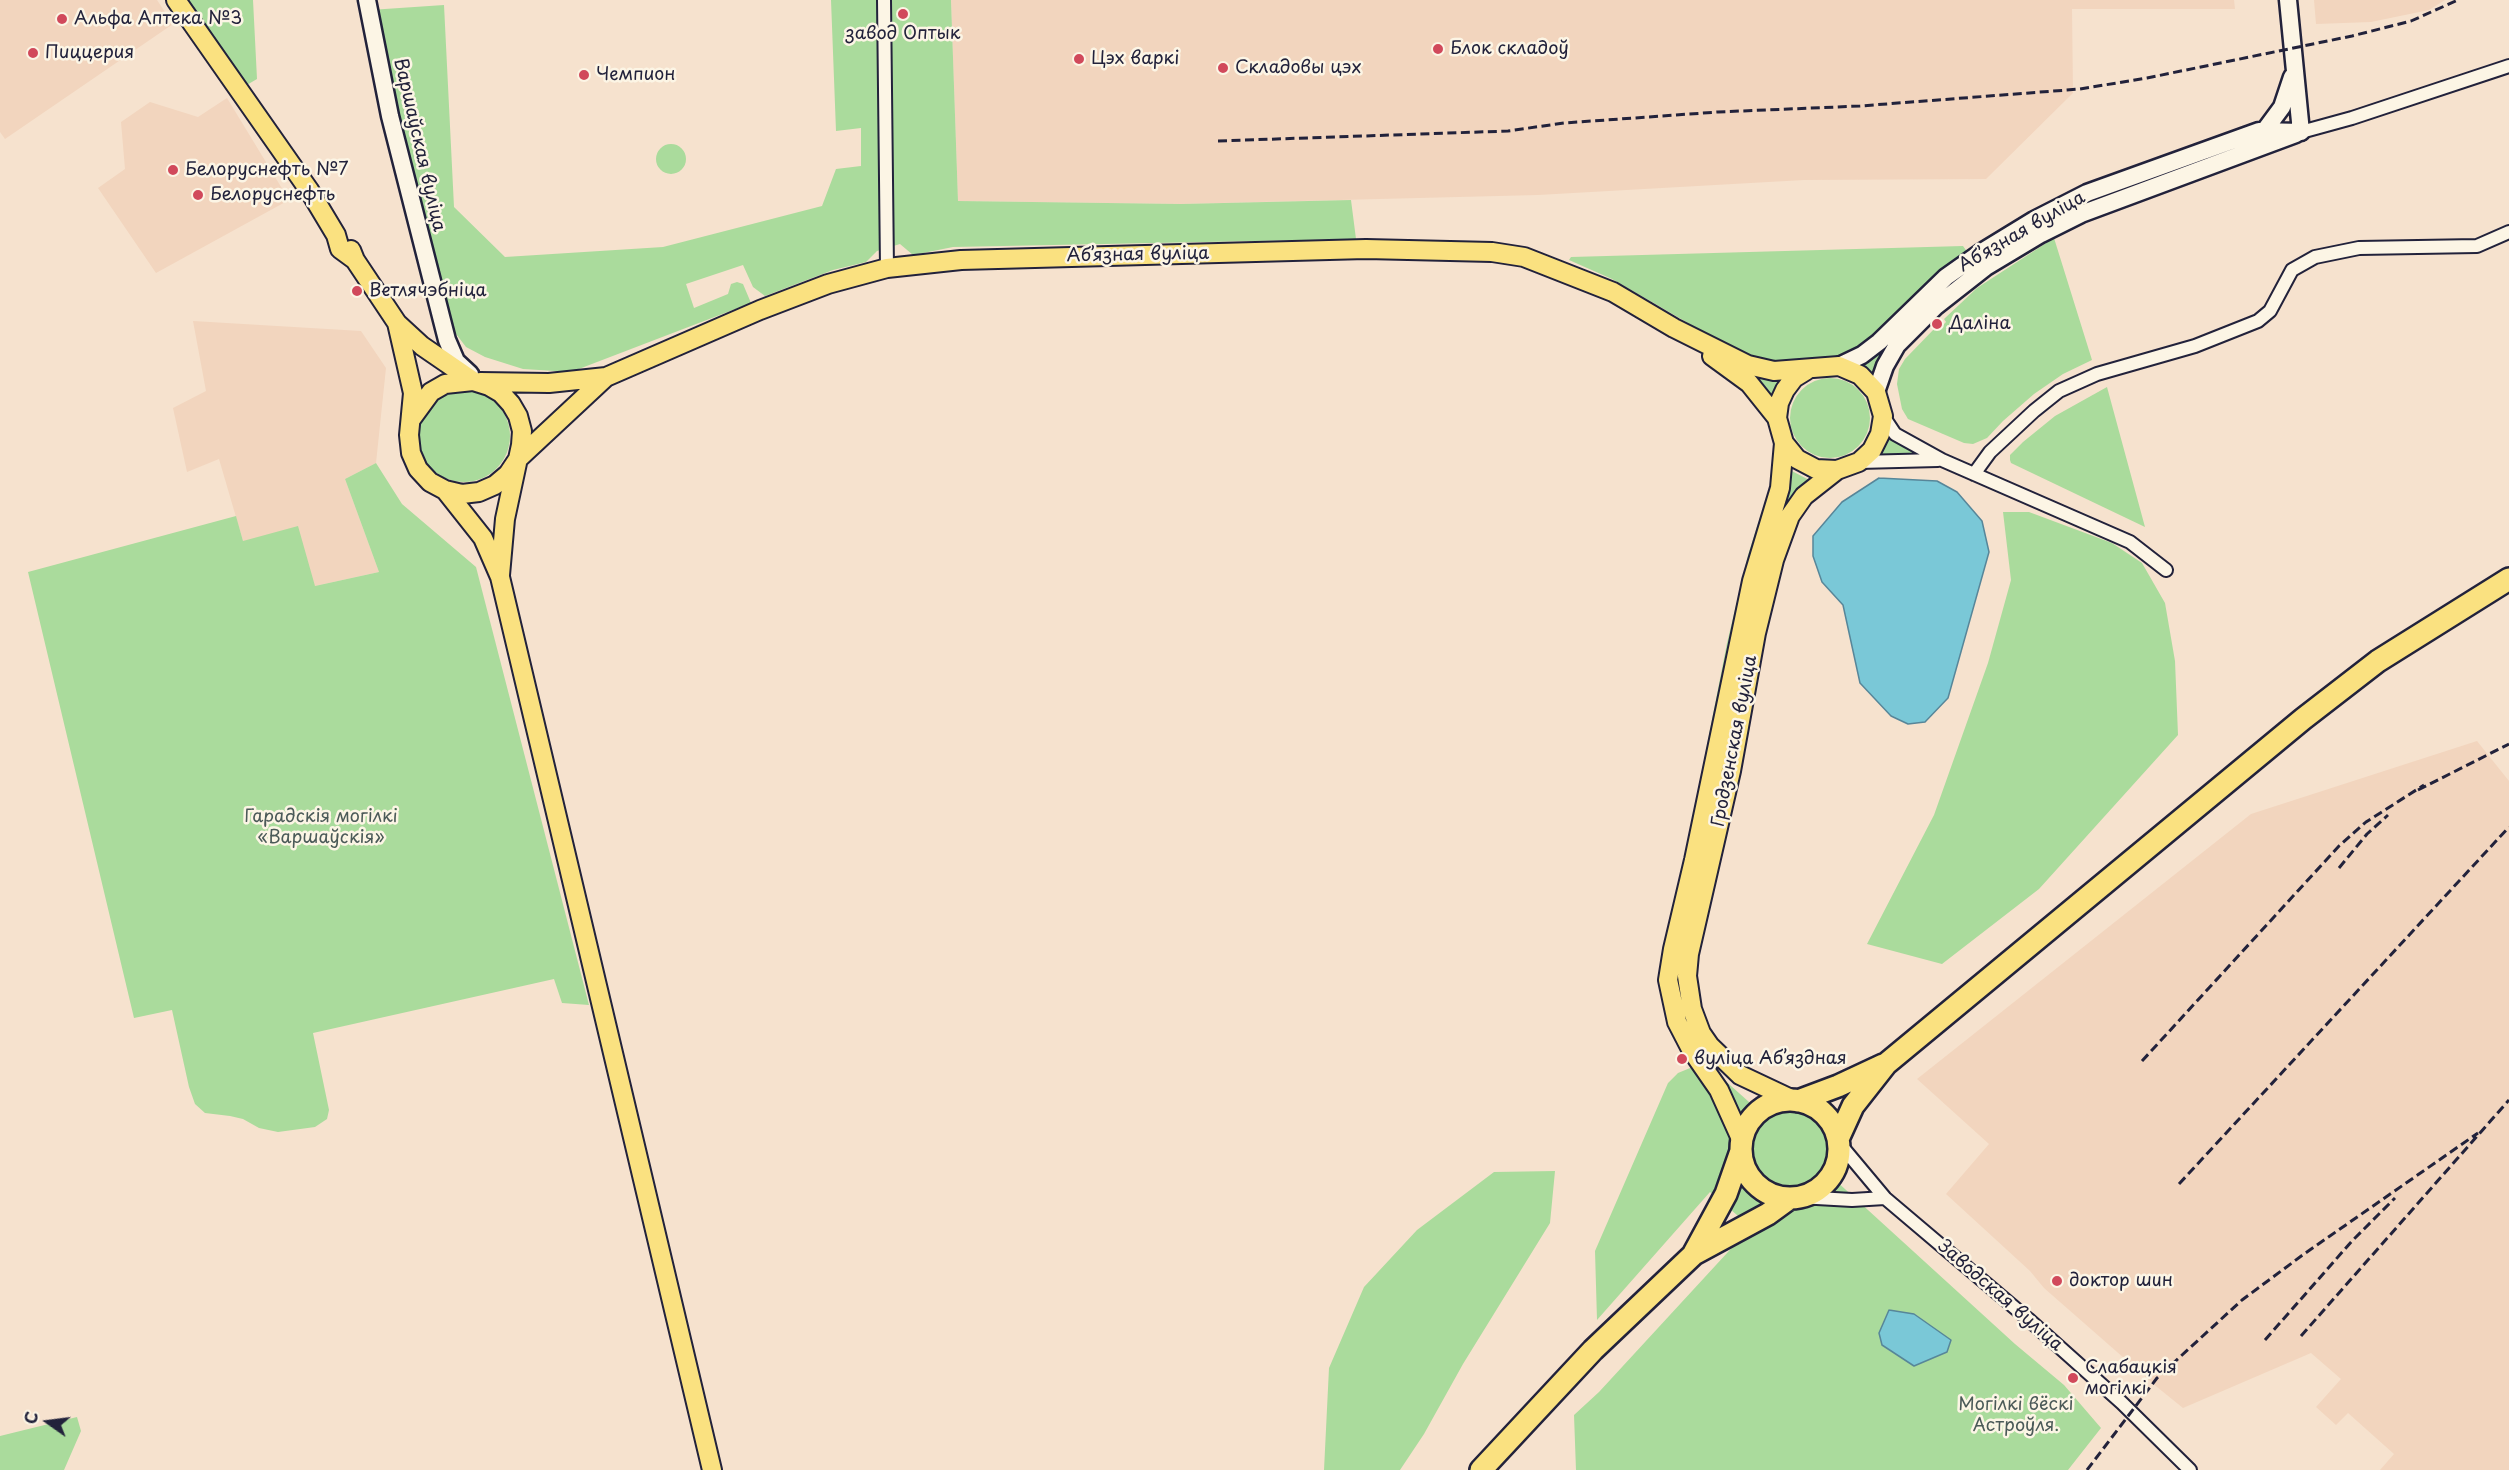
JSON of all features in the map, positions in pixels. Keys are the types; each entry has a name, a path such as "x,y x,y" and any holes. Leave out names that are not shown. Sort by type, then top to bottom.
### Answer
{"highway":[{"path":"1838,1141 1853,1106 1886,1064 2303,719 2378,661 2509,579"},
{"path":"1694,1254 1725,1194 1751,1119 1760,1111 1781,1101 1795,1100 1838,1086 1886,1064"},
{"path":"1481,1470 1593,1350 1694,1254 1794,1198 1816,1191 1829,1178 1837,1161 1838,1141 1835,1130 1824,1114 1816,1108 1795,1100"},
{"path":"1742,1146 1745,1169 1756,1184 1772,1194 1794,1198"}],"main road":[{"path":"176,0 309,190 336,235 340,249 356,260 397,323 422,346 477,381 501,393 518,416 522,438 505,519 500,577"},
{"name":"Абʼязная вуліца","path":"518,459 606,377 687,340 828,284 887,268 971,259 1366,249 1492,252 1524,257 1613,292 1674,328 1748,364 1774,371 1807,370 1822,365 1839,366"},
{"path":"397,323 410,372 413,393 409,435 411,453 418,469 430,482 445,490 462,494 488,489 495,485 508,474 518,459"},
{"name":"Абʼязная вуліца","path":"1674,328 1749,383 1777,418 1784,443"},
{"path":"1784,443 1797,459 1816,469 1837,470 1859,462 1872,450 1880,434 1883,416 1876,392 1860,375 1839,366"},
{"path":"1777,418 1779,403 1785,390 1794,378 1807,370"},
{"name":"Абʼязная вуліца","path":"477,381 549,383 606,377"},
{"path":"412,418 431,392 457,381 477,381"},
{"name":"Гродзенская вуліца","path":"1742,1146 1719,1090 1692,1051 1677,1022 1668,980 1752,581 1780,488 1784,443"},
{"name":"Гродзенская вуліца","path":"1795,1100 1740,1076 1710,1046 1701,1033 1692,1009 1687,976 1689,954 1731,771 1761,612 1774,560 1790,516 1804,496 1837,470"},
{"path":"445,490 483,538 500,577 712,1470"}],"street":[{"name":"Варшаўская вуліца","path":"367,0 390,116 447,340 456,361 477,381"},
{"path":"884,0 887,268"},
{"path":"2288,0 2301,132"},
{"name":"Абʼязная вуліца","path":"1876,392 1885,366 1897,345 1935,307 1986,267 2040,234 2081,214 2301,132 2352,118 2509,66"},
{"path":"2265,130 2282,107 2294,70"},
{"name":"Абʼязная вуліца","path":"1839,366 1862,355 1879,342 1946,277 1980,253 2034,220 2087,193 2265,130 2301,132"},
{"path":"1974,474 1990,452 2059,391 2097,374 2194,346 2258,321 2270,311 2292,270 2315,256 2359,248 2476,246 2509,232"},
{"name":"Варшаўская вуліца","path":"422,346 431,344 436,335 436,298"},
{"path":"1883,416 1895,434 1942,460 2130,542 2166,570"},
{"path":"1859,462 1942,460"},
{"name":"Заводская вуліца","path":"1838,1141 1885,1198 2028,1319 2122,1403 2190,1470"},
{"path":"1794,1198 1852,1200 1885,1198"}],"shaded area":[{"path":"0,0 157,0 173,24 5,139 0,132"},
{"path":"951,0 2234,0 2235,9 2072,9 2073,93 1986,179 1804,180 1538,195 1181,204 958,201"},
{"path":"2314,0 2445,0 2429,10 2371,22 2316,24"},
{"path":"227,98 289,200 156,273 98,188 125,169 121,122 150,102 198,117"},
{"path":"193,321 361,331 386,368 376,463 345,479 379,572 315,586 243,541 219,459 187,472 173,408 206,391"},
{"path":"2477,741 2509,781 2509,1470 2380,1470 2394,1454 2348,1413 2336,1425 2316,1407 2341,1379 2311,1353 2183,1408 2157,1387 2044,1288 2030,1271 1946,1194 1989,1144 1917,1079 2251,814"}],"green space":[{"path":"186,0 253,0 257,79 245,86"},
{"path":"831,0 951,0 958,201 1181,204 1351,200 1356,239 953,247 913,255 900,244 877,251 866,262 833,270 765,296 753,287 743,265 686,284 694,308 728,294 731,284 737,282 743,284 751,303 571,372 523,369 485,357 466,347 453,330 370,10 444,5 454,207 505,257 663,247 822,206 836,169 861,166 861,128 836,131"},
{"path":"671,144 682,148 686,159 682,170 671,174 660,170 656,159 660,148"},
{"path":"2054,238 2092,360 2063,374 2034,394 1987,438 1973,444 1964,443 1908,419 1902,409 1897,384 1899,369 1905,359 1936,327 1939,329 1946,322 1944,319 1977,288"},
{"path":"1963,246 1968,253 1905,305 1871,341 1849,355 1774,366 1738,352 1612,279 1569,260 1571,257"},
{"path":"1984,258 1881,356 1876,365 1873,380 1854,366 1951,281"},
{"path":"1758,374 1782,380 1769,399 1749,377"},
{"path":"1830,378 1845,381 1858,390 1867,403 1870,418 1867,433 1858,446 1845,455 1830,458 1815,455 1802,446 1793,433 1790,418 1793,403 1802,390 1815,381"},
{"path":"2107,387 2145,527 2011,463 2010,460 2010,455 2023,442 2055,416"},
{"path":"464,390 482,394 496,404 506,418 510,436 506,454 496,468 482,478 464,482 446,478 432,468 422,454 418,436 422,418 432,404 446,394"},
{"path":"1888,436 1903,446 1926,455 1905,453 1879,456 1886,445"},
{"name":"Гарадскія могілкі «Варшаўскія»","path":"376,463 402,504 476,567 589,1005 562,1003 554,979 313,1033 329,1110 327,1119 315,1127 278,1132 259,1128 243,1119 205,1113 195,1104 189,1087 172,1010 134,1018 28,572 236,516 243,541 298,526 315,586 379,572 345,479"},
{"path":"1788,469 1811,481 1784,510 1781,508"},
{"path":"1765,510 1699,810 1666,943 1727,643 1748,555 1761,514"},
{"path":"2003,512 2029,512 2112,543 2142,563 2165,603 2175,661 2178,735 2039,889 1942,964 1867,944 1934,815 1988,663 2011,580"},
{"name":"Могілкі вёскі Астроўля.","path":"1695,1066 1712,1069 1767,1118 1779,1111 1795,1110 1816,1119 1828,1140 1828,1156 1823,1169 2015,1344 2064,1385 2101,1428 2068,1470 1576,1470 1574,1415 1599,1392 1751,1227 1710,1192 1597,1320 1595,1251 1668,1083 1678,1073"},
{"path":"1555,1171 1550,1223 1463,1364 1424,1434 1400,1470 1324,1470 1329,1368 1364,1287 1417,1230 1494,1172"},
{"path":"77,1417 81,1431 64,1470 0,1470 0,1436"}],"water":[{"path":"1879,478 1937,481 1957,492 1982,521 1989,552 1948,698 1925,722 1908,724 1891,716 1860,683 1843,605 1822,582 1813,556 1813,536 1842,502"},
{"path":"1889,1310 1914,1314 1951,1340 1947,1352 1914,1366 1882,1345 1879,1333"}],"railway":[{"path":"1218,141 1508,131 1564,123 1718,112 1860,106 2080,89 2147,78 2352,36 2411,21 2458,0"},
{"path":"2418,790 2509,744"},
{"path":"2142,1061 2339,846 2366,822 2424,785"},
{"path":"2339,868 2367,834 2388,815"},
{"path":"2179,1184 2509,827"},
{"path":"2301,1336 2509,1100"},
{"path":"2087,1470 2157,1378 2242,1300 2478,1133"},
{"path":"2265,1340 2352,1241 2395,1198"}],"place":[{"name":"завод Оптык","path":"903,14"},
{"name":"Альфа Аптека №3","path":"62,19"},
{"name":"Блок складоў","path":"1438,49"},
{"name":"Пиццерия","path":"33,53"},
{"name":"Цэх варкі","path":"1079,59"},
{"name":"Складовы цэх","path":"1223,68"},
{"name":"Чемпион","path":"584,75"},
{"name":"Белоруснефть №7","path":"173,170"},
{"name":"Белоруснефть","path":"198,195"},
{"name":"Ветлячэбніца","path":"357,291"},
{"name":"Даліна","path":"1937,324"},
{"name":"вуліца Абʼяздная","path":"1682,1059"},
{"name":"доктор шин","path":"2057,1281"},
{"name":"Слабацкія могілкі","path":"2073,1378"}]}
